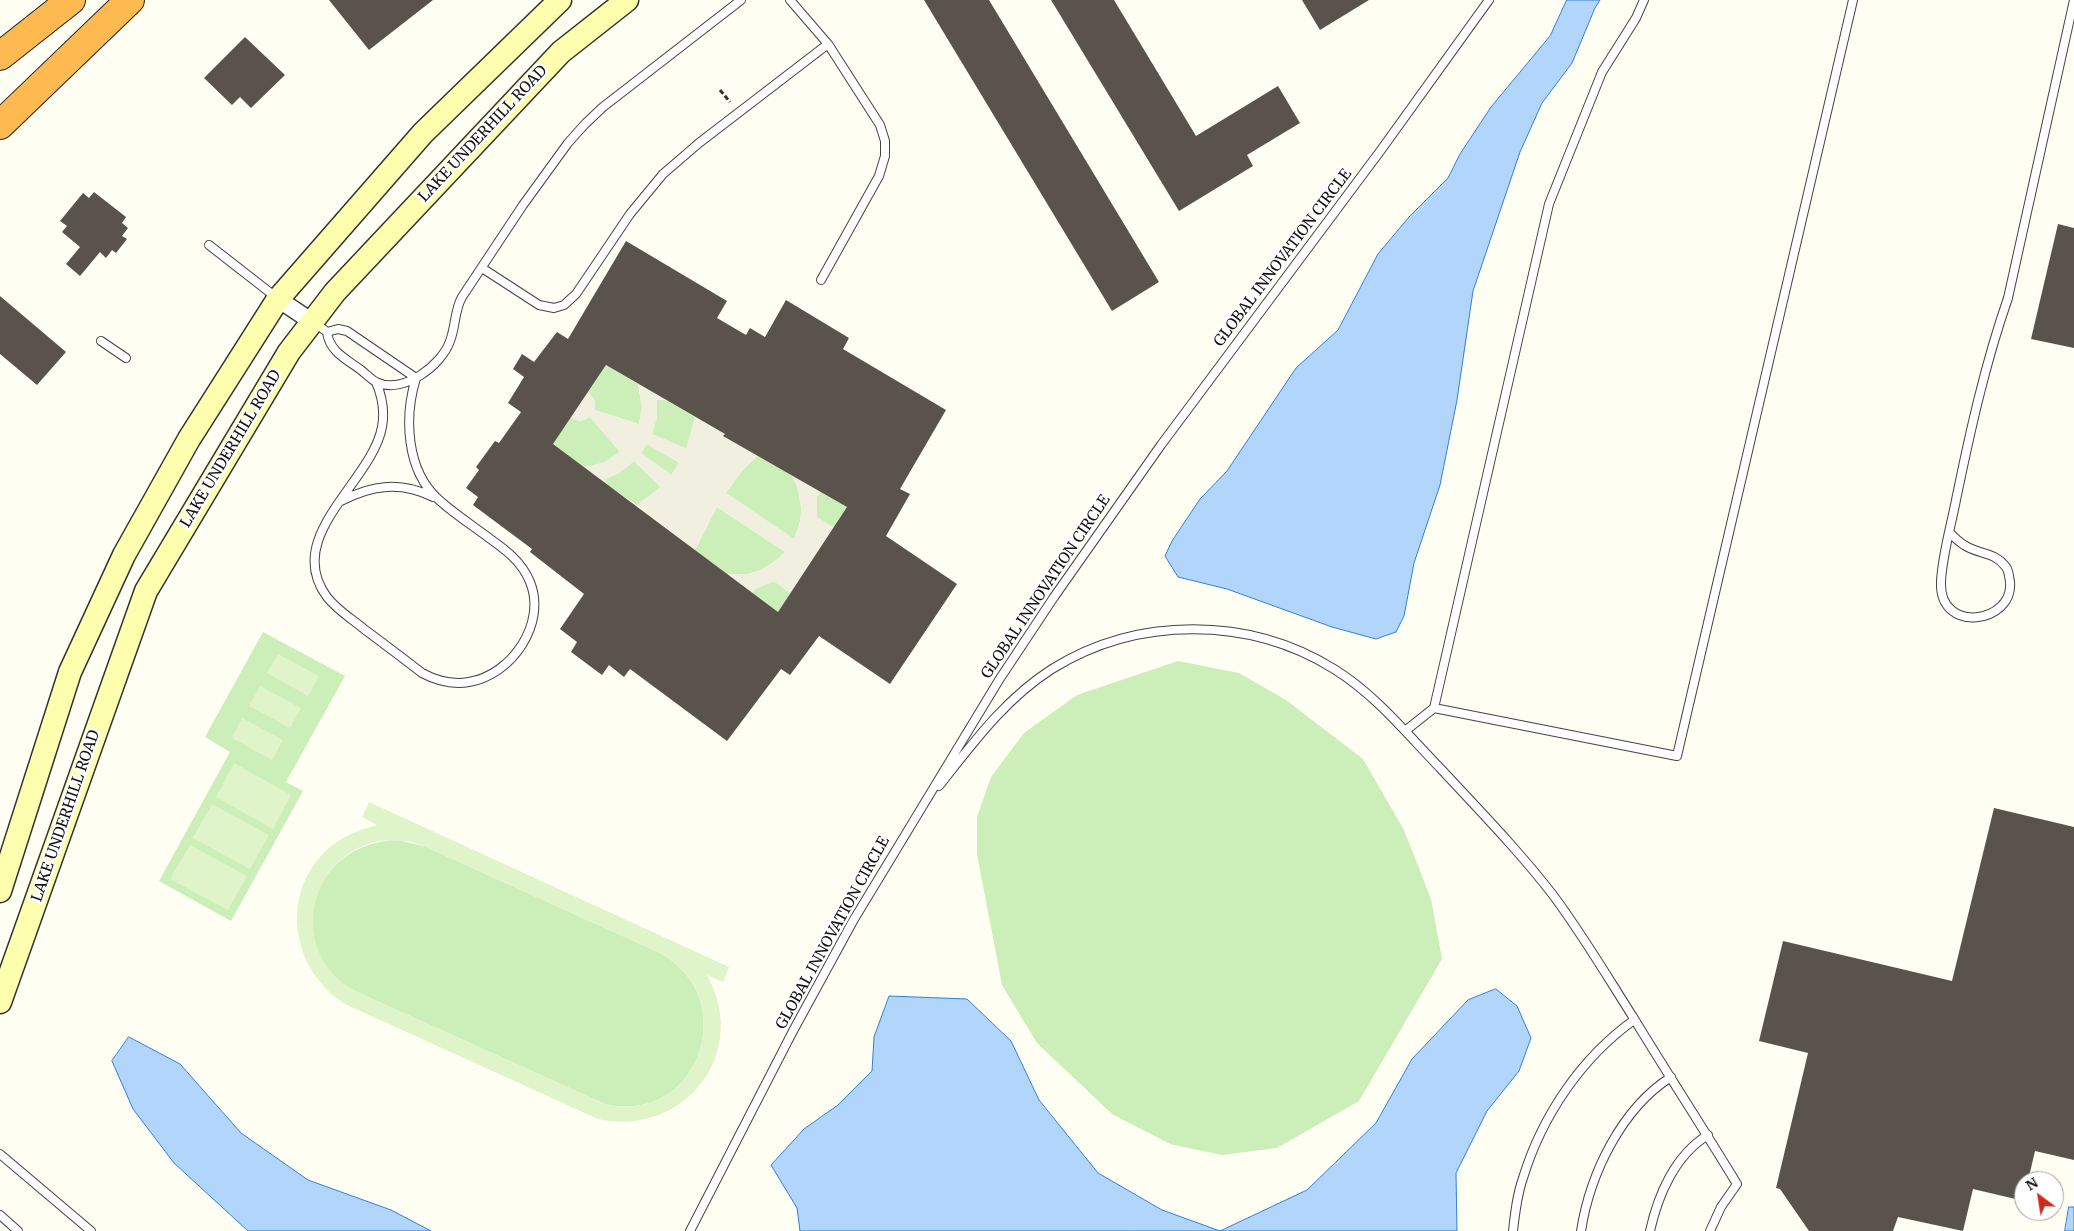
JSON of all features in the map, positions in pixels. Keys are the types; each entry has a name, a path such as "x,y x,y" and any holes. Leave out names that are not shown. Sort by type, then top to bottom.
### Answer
{"highway":[{"path":"0,56 72,0"},
{"path":"0,125 130,0"}],"street":[{"path":"0,891 70,672 124,555 189,439 278,299 422,133 560,0"},
{"name":"LAKE UNDERHILL ROAD","path":"0,1002 146,591 288,352 319,326 335,292 561,52 627,0"},
{"path":"278,299 319,326"}],"lane":[{"path":"319,326 335,351 376,382 394,384 416,378 437,362 447,349 458,303 523,205 568,143 603,107 741,0"},
{"path":"790,0 828,44 884,134 885,149 879,176 821,280"},
{"name":"GLOBAL INNOVATION CIRCLE","path":"690,1231 822,976 918,812 1010,663 1105,523 1381,150 1489,0"},
{"path":"1404,731 1434,708 1549,204 1602,72 1636,18 1644,0"},
{"path":"1434,708 1677,756 1852,0"},
{"path":"1950,532 1964,546 1998,558 2008,570 2010,586 2003,604 1991,614 1967,619 1954,614 1941,592 1941,579 1950,532 1981,387 1993,342 2008,298 2074,0"},
{"path":"482,268 538,304 554,308 564,305 576,294 630,214 663,174 699,143 828,44"},
{"path":"209,245 278,299"},
{"path":"319,326 347,331 416,378"},
{"path":"101,341 126,358"},
{"path":"416,378 411,401 410,442 418,470 437,499"},
{"path":"339,502 368,489 391,486 415,489 437,499 508,552 521,566 533,590 534,614 521,647 496,672 470,682 451,683 432,678 422,673 350,618 328,598 321,587 316,569 316,548 323,526 339,502 371,455 379,439 382,426 383,404 376,382"},
{"path":"918,812 993,719 1020,692 1052,669 1099,646 1143,634 1181,630 1218,630 1252,635 1283,644 1318,660 1348,679 1374,700 1481,812 1553,895 1595,956 1737,1184 1721,1206 1710,1231"},
{"path":"1513,1231 1523,1177 1554,1107 1579,1073 1603,1046 1634,1020"},
{"path":"1581,1231 1589,1197 1610,1147 1644,1099 1653,1089 1671,1077"},
{"path":"1650,1231 1668,1180 1690,1149 1708,1136"},
{"path":"0,1154 91,1231"},
{"path":"0,1215 18,1231"}],"path":[{"path":"720,90 730,102"}],"green space":[{"path":"606,365 638,384 642,407 639,424 595,410 595,401 588,392"},
{"path":"657,400 665,400 695,417 687,449 652,434 657,417"},
{"path":"590,417 620,452 603,463 583,467 553,444 570,418 581,421"},
{"path":"647,444 680,463 671,475 641,453"},
{"path":"758,455 785,470 792,475 796,482 802,507 794,539 726,493 741,472"},
{"path":"634,461 661,487 637,505 607,485 605,479 619,473"},
{"path":"821,492 847,507 834,528 817,517 817,496"},
{"path":"717,507 785,552 766,567 750,574 733,576 718,569 695,550"},
{"path":"774,581 790,593 778,612 752,593 755,589"},
{"path":"263,632 345,676 286,782 303,791 231,921 159,881 230,752 205,737"},
{"path":"278,654 319,676 308,696 267,673"},
{"path":"1178,661 1239,673 1286,700 1363,759 1404,830 1431,899 1442,959 1359,1101 1277,1148 1222,1155 1170,1144 1112,1114 1037,1043 1002,985 977,854 977,817 991,777 1024,733 1077,695"},
{"path":"260,686 301,708 290,728 249,706"},
{"path":"242,718 283,740 272,760 232,738"},
{"path":"234,763 291,795 273,829 216,797"},
{"path":"369,802 729,967 723,982 707,975 718,1005 720,1034 714,1060 701,1084 681,1103 657,1116 629,1122 598,1119 347,1005 328,991 313,973 303,953 298,931 298,909 302,887 313,866 329,848 352,834 377,825 362,817","holes":["387,840 408,841 426,847 658,952 684,972 699,998 704,1026 699,1053 686,1077 665,1096 638,1106 605,1104 357,992 334,975 320,954 313,930 315,906 323,882 338,862 360,848"]},
{"path":"212,804 269,835 250,869 193,838"},
{"path":"398,840 426,847 658,952 684,972 699,998 704,1026 699,1053 686,1077 665,1096 638,1106 605,1104 357,992 333,974 318,952 312,927 314,902 325,878 343,859 367,845"},
{"path":"190,845 247,876 228,910 170,879"}],"shaded area":[{"path":"638,384 665,400 657,400 657,417 652,434 686,448 695,417 758,455 741,472 726,493 794,539 800,524 801,508 797,487 791,474 821,492 817,496 817,517 834,528 790,593 774,581 755,589 752,593 726,574 747,574 760,570 776,561 785,552 717,507 695,550 637,505 660,487 634,461 619,473 605,479 607,485 583,467 603,463 620,452 590,417 581,421 570,418 588,392 595,401 595,410 639,424 642,407","holes":["647,444 679,462 672,475 641,453"]}],"water":[{"path":"1567,0 1600,0 1572,63 1542,103 1520,152 1473,291 1457,400 1440,485 1414,563 1404,616 1396,632 1376,639 1332,627 1227,589 1178,577 1165,556 1172,541 1200,499 1227,471 1296,368 1338,330 1378,254 1409,217 1448,178 1460,154 1491,107 1550,36"},
{"path":"1496,989 1517,1006 1531,1038 1519,1071 1487,1111 1456,1173 1457,1231 1220,1231 1307,1190 1376,1123 1412,1059 1468,1000"},
{"path":"889,996 967,999 1011,1041 1039,1100 1098,1173 1162,1210 1220,1231 800,1231 797,1208 771,1165 804,1129 838,1105 872,1071 874,1037"},
{"path":"129,1037 180,1064 241,1133 308,1180 391,1210 431,1231 248,1231 174,1163 133,1109 112,1061"},
{"path":"2069,1207 2074,1207 2074,1231 2065,1231"}],"building":[{"path":"329,0 433,0 369,50"},
{"path":"924,0 989,0 1159,282 1112,311"},
{"path":"1051,0 1114,0 1196,136 1278,86 1300,123 1247,155 1253,166 1179,211"},
{"path":"1302,0 1369,0 1320,30"},
{"path":"245,37 285,75 251,108 240,97 232,105 204,78"},
{"path":"94,192 126,217 122,223 128,228 122,236 127,239 116,253 112,250 106,258 100,252 80,276 66,264 80,247 62,232 67,226 60,221 83,193 89,198"},
{"path":"2058,224 2074,228 2074,348 2031,339"},
{"path":"626,241 727,301 717,318 746,335 750,328 765,337 786,300 849,338 843,349 946,410 900,489 910,494 886,536 957,584 890,684 819,636 790,675 781,669 727,741 630,669 624,677 609,665 602,675 571,652 577,642 560,629 584,594 530,552 532,549 473,505 478,497 466,488 479,470 476,467 495,441 499,443 521,412 508,403 524,377 513,369 522,354 534,362 557,332 568,339","holes":["606,365 725,434 723,436 847,507 778,612 553,444"]},
{"path":"0,296 66,352 37,385 0,354"},
{"path":"1994,808 2074,827 2074,1160 2035,1151 2030,1171 2014,1171 2014,1199 1973,1189 1963,1231 1898,1217 1893,1231 1809,1231 1780,1189 1776,1188 1808,1053 1759,1041 1783,941 1952,981"}]}
